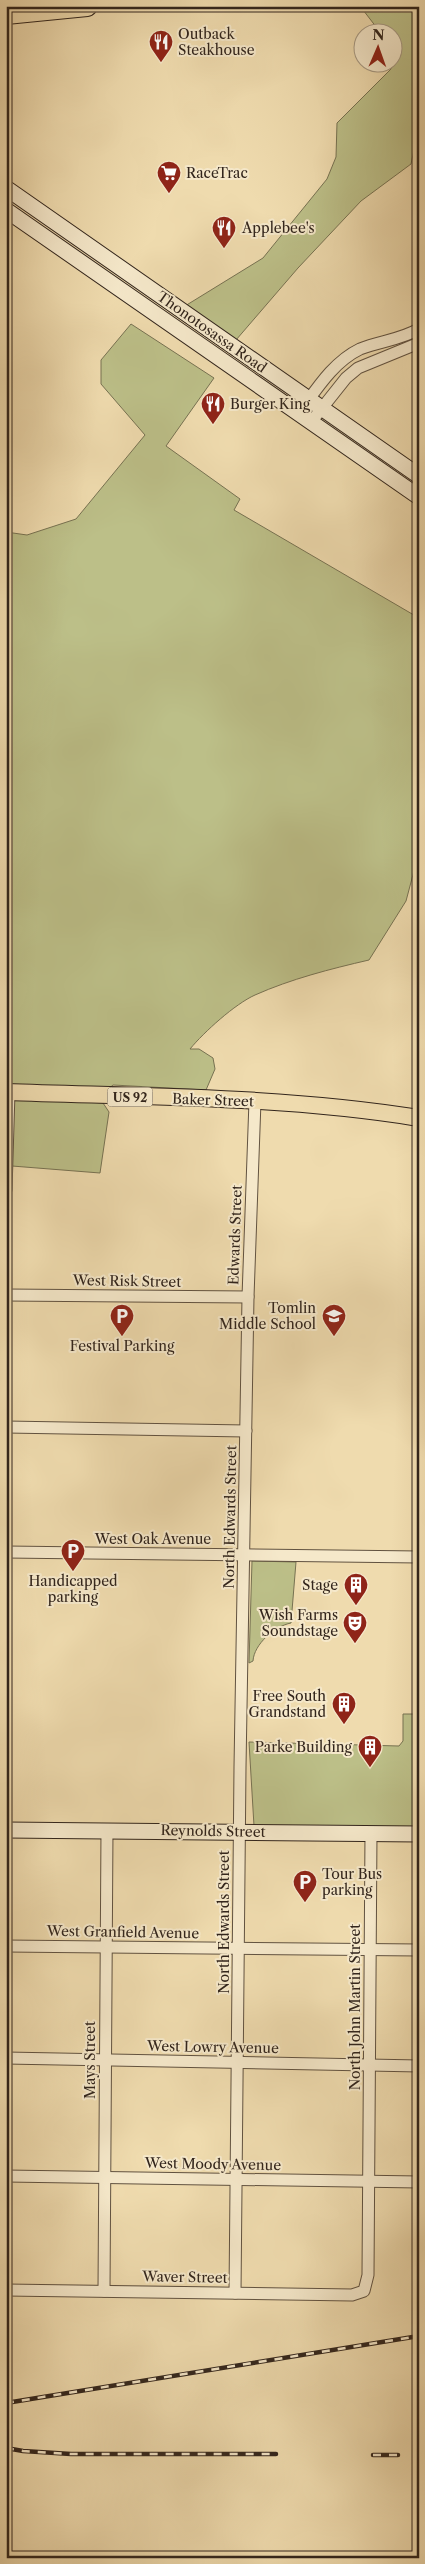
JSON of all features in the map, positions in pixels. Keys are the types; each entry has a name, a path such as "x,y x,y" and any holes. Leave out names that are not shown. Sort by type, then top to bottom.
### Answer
{"highway":[{"path":"6,14 87,6"}],"main road":[{"name":"Thonotosassa Road","path":"6,188 419,476"},
{"name":"Thonotosassa Road","path":"10,212 419,497"},
{"path":"10,212 55,232 62,233 68,230"},
{"path":"59,247 67,244 76,246 124,270"},
{"name":"Baker Street","path":"8,1092 255,1101 323,1106 419,1118"},
{"name":"Reynolds Street","path":"6,1830 419,1834"}],"street":[{"path":"305,417 335,368 350,355 419,329"},
{"path":"398,338 402,351"},
{"path":"315,403 358,368 419,343"},
{"path":"6,1190 8,1092"},
{"name":"Edwards Street","path":"246,1431 248,1298 255,1101"},
{"name":"West Risk Street","path":"6,1294 248,1298"},
{"path":"6,1427 246,1431"},
{"name":"North Edwards Street","path":"236,2293 239,1831 246,1431"},
{"name":"West Oak Avenue","path":"6,1552 419,1557"},
{"name":"Mays Street","path":"104,2291 107,1830"},
{"name":"North John Martin Street","path":"364,2291 368,2276 371,1833"},
{"name":"West Granfield Avenue","path":"6,1946 419,1950"},
{"name":"West Lowry Avenue","path":"6,2058 419,2066"},
{"name":"West Moody Avenue","path":"6,2176 419,2182"},
{"name":"Waver Street","path":"6,2290 352,2295 364,2291"}],"green space":[{"path":"360,6 419,6 419,126 411,164 361,201 298,268 236,340 185,306 263,258 327,179 336,157 337,123 388,72 402,72 402,22 372,22"},
{"path":"131,324 214,378 166,446 240,499 234,510 419,618 419,865 415,867 406,901 369,960 311,975 255,995 229,1012 196,1042 190,1049 199,1049 213,1058 215,1069 206,1090 113,1085 107,1090 6,1087 6,532 27,535 76,519 145,435 101,384 101,360"},
{"path":"14,1097 103,1103 109,1112 100,1173 12,1166"},
{"path":"252,1561 296,1562 291,1623 278,1628 266,1637 257,1648 253,1661 249,1663"},
{"path":"403,1714 419,1714 419,1829 254,1826 249,1742 399,1746 403,1741"}],"railway":[{"path":"6,2403 419,2336"},
{"path":"6,2448 71,2454 276,2454"},
{"path":"373,2455 398,2455"}],"place":[{"name":"Outback Steakhouse","path":"161,63"},
{"name":"RaceTrac","path":"169,194"},
{"name":"Applebee's","path":"224,249"},
{"name":"Burger King","path":"213,425"},
{"name":"Festival Parking","path":"122,1337"},
{"name":"Tomlin Middle School","path":"334,1337"},
{"name":"Handicapped parking","path":"73,1572"},
{"name":"Stage","path":"356,1606"},
{"name":"Wish Farms Soundstage","path":"355,1644"},
{"name":"Free South Grandstand","path":"344,1725"},
{"name":"Parke Building","path":"370,1768"},
{"name":"Tour Bus parking","path":"305,1903"}]}
